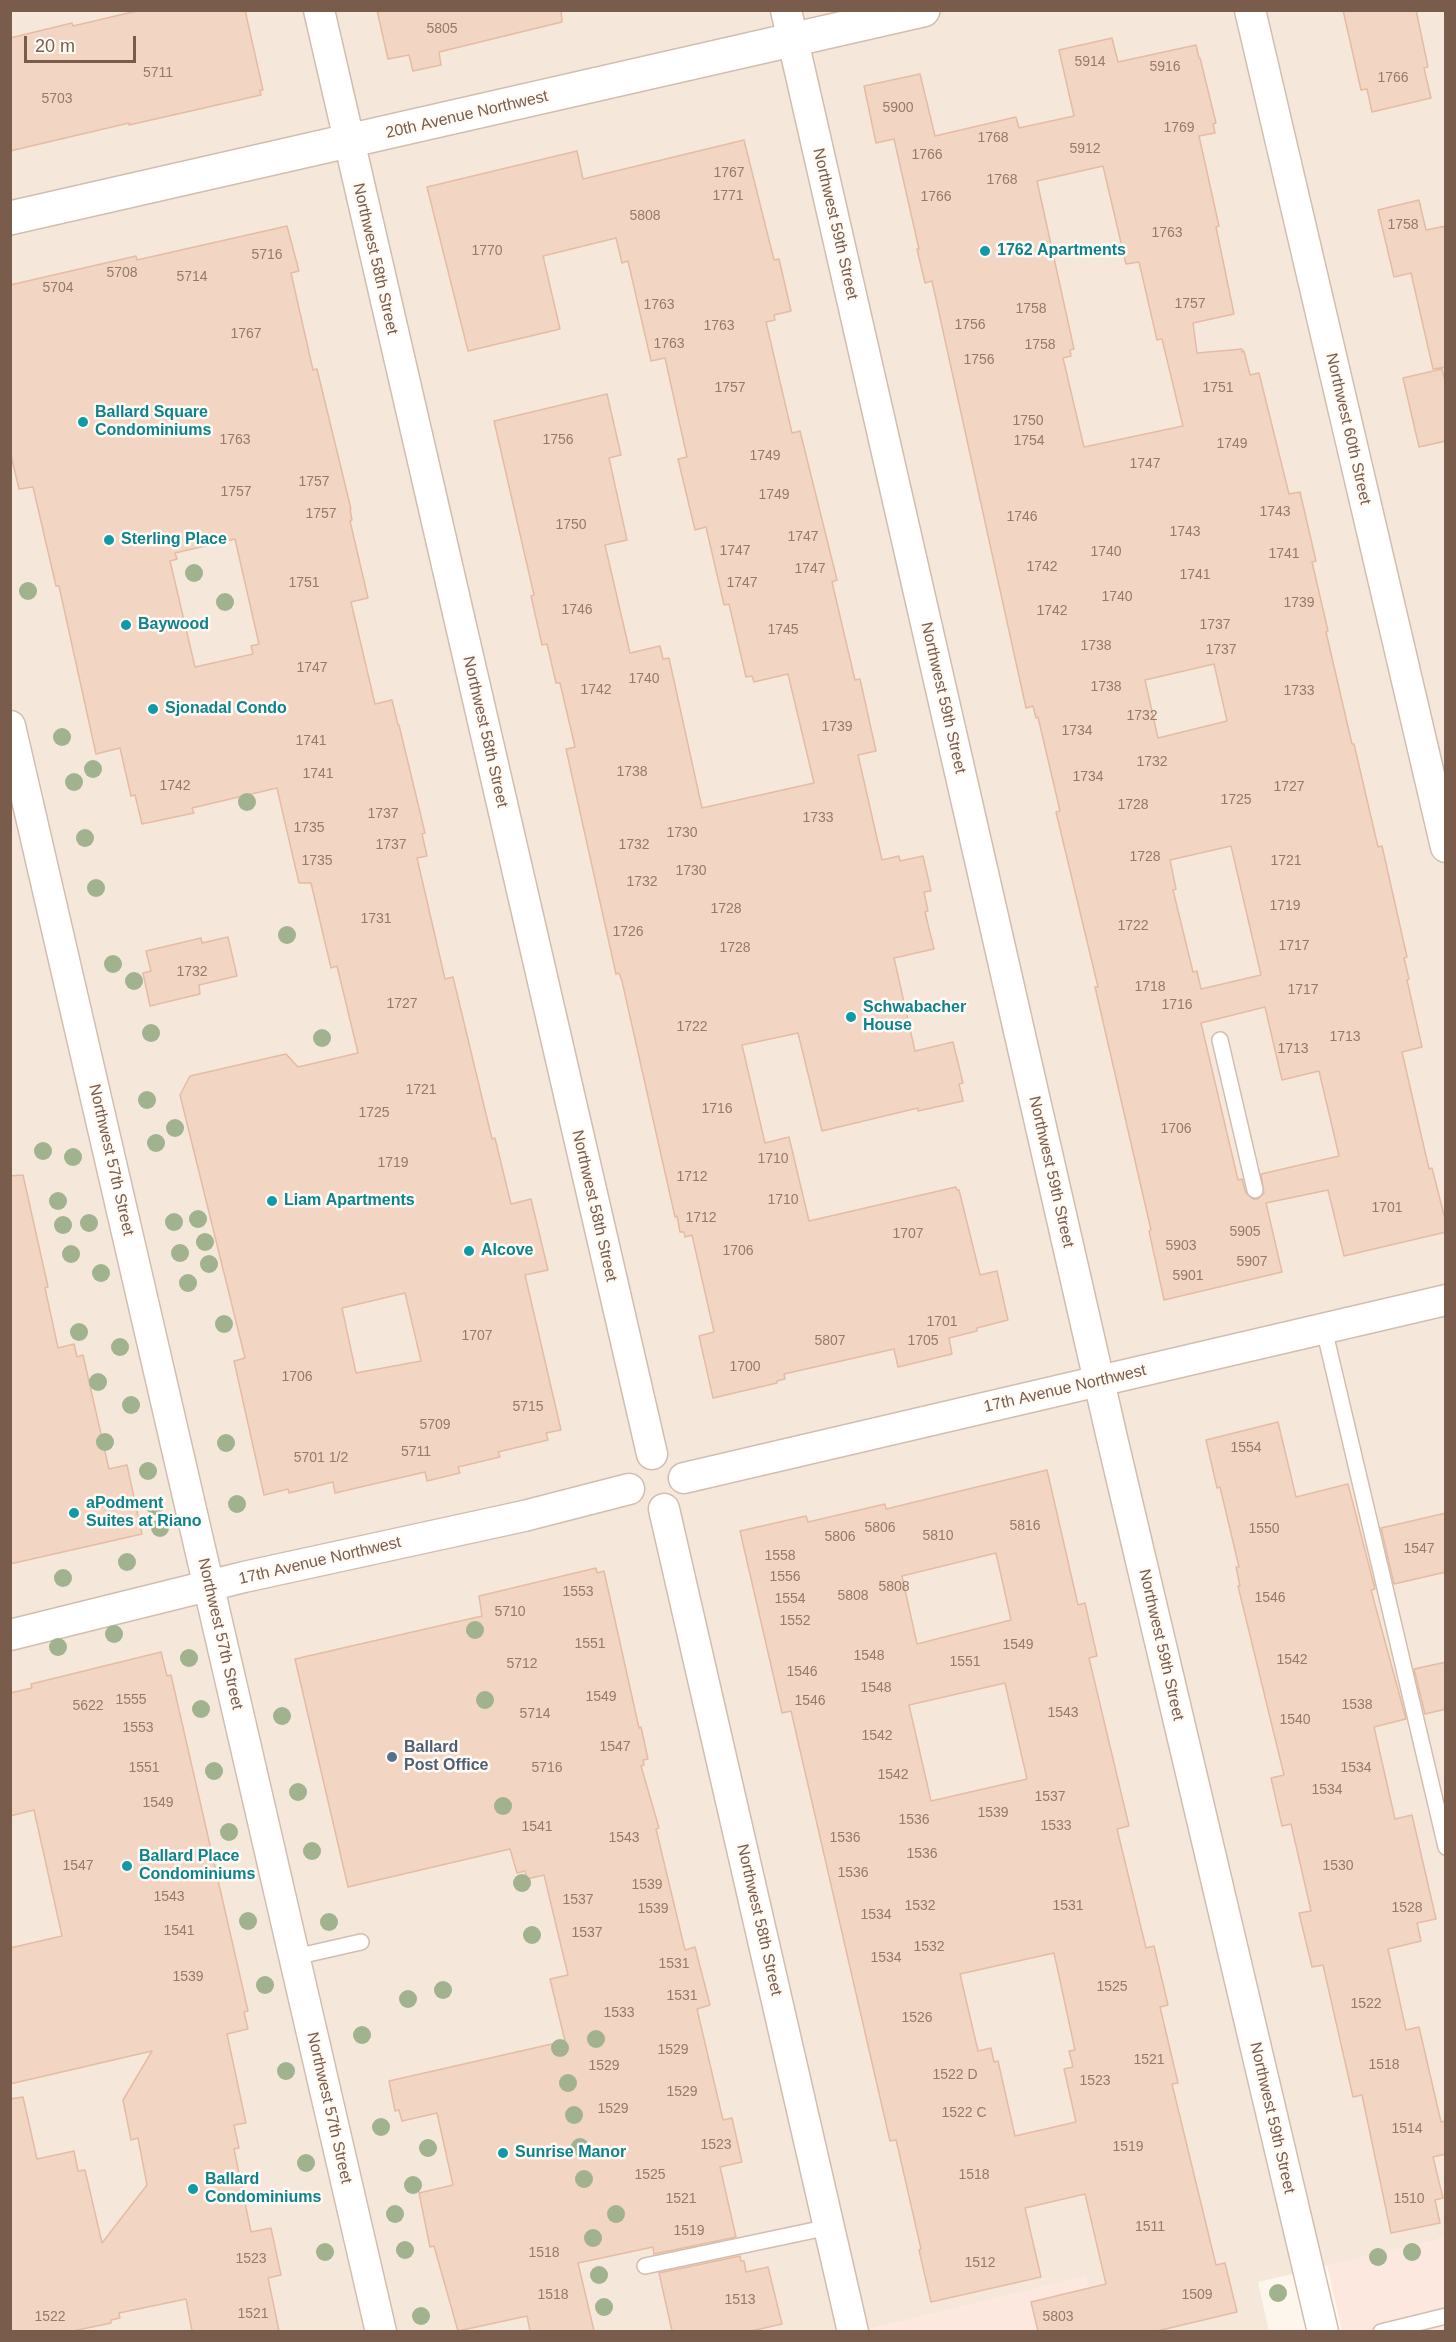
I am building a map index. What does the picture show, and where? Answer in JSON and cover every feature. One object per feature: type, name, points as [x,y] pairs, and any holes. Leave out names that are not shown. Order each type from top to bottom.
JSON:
[{"type":"street","name":"Northwest 58th Street","points":[[319,10],[652,1454]]},
{"type":"street","name":"Northwest 60th Street","points":[[1250,10],[1446,847]]},
{"type":"street","name":"20th Avenue Northwest","points":[[10,218],[348,141],[790,26],[917,11]]},
{"type":"street","name":"Northwest 59th Street","points":[[790,26],[1099,1381],[1323,2331]]},
{"type":"street","name":"Northwest 57th Street","points":[[10,726],[381,2331]]},
{"type":"street","name":"17th Avenue Northwest","points":[[684,1478],[1446,1300]]},
{"type":"street","points":[[652,1454],[672,1457],[679,1464],[684,1478],[683,1492],[678,1500],[664,1509],[652,1510],[642,1506],[635,1501],[629,1489],[628,1475],[632,1467],[638,1460],[652,1454]]},
{"type":"street","name":"17th Avenue Northwest","points":[[10,1635],[333,1558],[524,1516],[629,1489]]},
{"type":"street","name":"Northwest 58th Street","points":[[664,1509],[853,2331]]},
{"type":"lane","points":[[1220,1040],[1256,1190]]},
{"type":"lane","points":[[1324,1329],[1446,1847]]},
{"type":"lane","points":[[295,1957],[361,1942]]},
{"type":"lane","points":[[645,2266],[829,2227]]},
{"type":"lane","points":[[1382,2331],[1446,2316]]},
{"type":"shaded area","points":[[11,11],[1445,11],[1445,2238],[1258,2282],[1269,2331],[1098,2331],[1085,2276],[858,2332],[11,2332]]},
{"type":"shaded area","points":[[1445,2238],[1445,2331],[1342,2331],[1327,2265]]},
{"type":"shaded area","points":[[1086,2275],[1098,2331],[859,2332]]},
{"type":"building","points":[[141,10],[245,10],[263,90],[260,90],[261,95],[10,151],[10,38]]},
{"type":"building","points":[[377,10],[561,10],[562,22],[439,52],[441,65],[413,71],[409,55],[388,59]]},
{"type":"building","points":[[1343,10],[1416,10],[1428,67],[1424,68],[1431,98],[1372,112],[1367,89],[1361,90]]},
{"type":"building","points":[[1112,38],[1118,62],[1196,45],[1216,123],[1213,124],[1215,133],[1199,136],[1219,226],[1216,227],[1234,314],[1193,323],[1197,353],[1242,349],[1242,352],[1244,351],[1250,375],[1259,373],[1289,494],[1300,492],[1316,561],[1312,562],[1328,631],[1326,632],[1378,847],[1382,846],[1407,957],[1404,958],[1409,979],[1407,980],[1422,1047],[1402,1052],[1429,1169],[1432,1168],[1446,1223],[1446,1232],[1344,1256],[1328,1190],[1266,1203],[1282,1272],[1164,1300],[1149,1231],[1151,1230],[1095,987],[1098,987],[1056,812],[1060,811],[1038,717],[1036,718],[1033,706],[1026,708],[932,281],[925,283],[894,139],[876,143],[864,86],[920,74],[935,136],[1016,117],[1019,128],[1074,116],[1059,50]],"holes":[[[1103,166],[1126,264],[1139,262],[1157,340],[1162,339],[1183,426],[1084,447],[1063,358],[1071,356],[1070,350],[1074,349],[1037,181]],[[1214,664],[1227,721],[1158,738],[1145,680]],[[1231,846],[1261,975],[1201,989],[1197,971],[1193,972],[1173,890],[1176,889],[1170,860]],[[1265,1007],[1282,1080],[1319,1071],[1339,1156],[1261,1174],[1264,1193],[1258,1199],[1253,1199],[1246,1193],[1242,1179],[1238,1180],[1201,1023]]]},
{"type":"building","points":[[744,140],[774,260],[779,259],[791,311],[774,315],[775,320],[766,322],[792,433],[800,431],[837,580],[832,582],[855,680],[860,679],[876,751],[858,755],[882,860],[899,856],[900,861],[923,856],[931,891],[924,892],[928,911],[925,912],[934,949],[894,958],[915,1051],[953,1042],[963,1083],[959,1084],[963,1101],[918,1111],[918,1108],[822,1131],[798,1033],[742,1045],[765,1143],[789,1137],[809,1221],[956,1187],[959,1190],[980,1275],[997,1271],[1008,1320],[949,1338],[952,1354],[898,1367],[894,1349],[784,1374],[785,1379],[777,1383],[713,1398],[699,1336],[714,1332],[692,1235],[685,1237],[684,1232],[680,1232],[677,1216],[675,1217],[622,981],[619,973],[616,974],[566,749],[575,747],[560,683],[556,683],[547,644],[542,645],[531,596],[534,595],[494,421],[607,394],[621,455],[609,458],[627,540],[605,545],[630,653],[660,646],[663,659],[669,658],[702,808],[814,783],[788,674],[754,682],[752,676],[746,677],[729,604],[724,605],[706,527],[695,530],[678,459],[687,457],[665,358],[651,361],[628,261],[622,263],[616,238],[543,256],[560,329],[468,351],[427,187],[577,151],[583,179]]},
{"type":"building","points":[[1419,200],[1426,230],[1446,226],[1446,367],[1433,369],[1411,273],[1394,277],[1378,210]]},
{"type":"building","points":[[287,226],[299,271],[291,273],[313,370],[317,369],[351,509],[352,520],[350,521],[368,598],[351,602],[375,704],[392,700],[425,833],[422,834],[427,856],[417,858],[445,979],[453,977],[492,1139],[495,1138],[511,1204],[531,1199],[548,1270],[525,1275],[561,1430],[546,1433],[548,1440],[498,1452],[500,1457],[458,1467],[460,1473],[427,1481],[425,1472],[335,1493],[333,1482],[289,1493],[288,1489],[264,1495],[234,1361],[245,1358],[180,1095],[190,1076],[286,1054],[298,1067],[358,1053],[337,966],[331,968],[311,883],[299,883],[277,788],[192,808],[194,813],[142,824],[135,795],[131,796],[120,748],[96,754],[59,586],[56,586],[33,487],[19,489],[10,451],[10,285],[136,256],[137,260]],"holes":[[[235,539],[259,644],[251,646],[253,654],[195,667],[170,561],[177,559],[175,553]],[[405,1293],[421,1361],[356,1373],[342,1308]]]},
{"type":"building","points":[[1442,369],[1446,385],[1446,441],[1419,447],[1403,378]]},
{"type":"building","points":[[228,937],[237,976],[199,985],[200,994],[150,1006],[143,973],[151,971],[146,951],[201,938],[202,943]]},
{"type":"building","points":[[23,1175],[48,1287],[45,1288],[58,1348],[74,1344],[77,1357],[83,1355],[109,1469],[127,1465],[142,1534],[10,1564],[10,1176]]},
{"type":"building","points":[[1278,1422],[1296,1497],[1348,1484],[1375,1589],[1371,1590],[1406,1719],[1374,1727],[1395,1819],[1412,1815],[1436,1919],[1417,1923],[1421,1941],[1388,1949],[1406,2030],[1419,2027],[1441,2122],[1446,2121],[1446,2154],[1433,2157],[1443,2198],[1435,2200],[1440,2223],[1391,2233],[1362,2095],[1353,2097],[1323,1965],[1312,1967],[1299,1913],[1311,1911],[1291,1824],[1282,1826],[1271,1778],[1284,1775],[1238,1586],[1240,1586],[1236,1567],[1239,1567],[1206,1440]]},
{"type":"building","points":[[1047,1470],[1078,1605],[1085,1603],[1097,1656],[1089,1658],[1129,1826],[1117,1829],[1146,1948],[1154,1946],[1168,2005],[1160,2007],[1178,2083],[1172,2084],[1216,2265],[1225,2263],[1237,2312],[1157,2331],[1038,2331],[1031,2302],[1106,2284],[1085,2194],[1025,2208],[1041,2277],[931,2302],[898,2148],[896,2140],[890,2141],[791,1711],[782,1713],[740,1531],[806,1516],[808,1522],[885,1504],[886,1509]],"holes":[[[996,1553],[1011,1620],[917,1644],[902,1576]],[[1005,1683],[1027,1779],[931,1801],[909,1705]],[[1054,1953],[1075,2050],[1069,2051],[1073,2067],[1064,2069],[1076,2122],[1015,2136],[998,2061],[994,2062],[991,2048],[978,2051],[960,1974]]]},
{"type":"building","points":[[1446,1513],[1446,1572],[1394,1584],[1381,1528]]},
{"type":"building","points":[[596,1568],[597,1573],[604,1571],[639,1728],[641,1727],[648,1759],[643,1760],[644,1765],[641,1766],[659,1828],[656,1829],[685,1950],[695,1947],[710,2005],[697,2009],[723,2120],[732,2118],[742,2162],[720,2167],[736,2237],[654,2254],[653,2247],[578,2263],[594,2331],[530,2331],[527,2316],[458,2331],[434,2246],[430,2247],[419,2193],[453,2185],[437,2113],[402,2121],[399,2110],[395,2111],[389,2081],[565,2041],[550,1979],[568,1975],[544,1875],[527,1879],[525,1871],[517,1873],[510,1849],[348,1887],[295,1659],[482,1616],[479,1596]]},
{"type":"building","points":[[161,1652],[167,1676],[171,1675],[248,2011],[244,2012],[248,2029],[227,2034],[246,2123],[234,2125],[239,2148],[234,2149],[251,2232],[271,2228],[281,2275],[268,2278],[279,2331],[192,2331],[186,2299],[119,2313],[120,2318],[111,2320],[111,2323],[73,2331],[10,2331],[10,2099],[23,2097],[37,2159],[74,2151],[78,2171],[85,2170],[102,2243],[147,2185],[138,2138],[131,2140],[123,2100],[152,2051],[10,2084],[10,1948],[62,1936],[34,1810],[10,1816],[10,1693],[32,1688],[31,1684]]},
{"type":"building","points":[[1446,1662],[1446,1709],[1425,1714],[1414,1669]]},
{"type":"building","points":[[740,2256],[741,2261],[744,2261],[746,2272],[768,2267],[782,2324],[751,2331],[672,2331],[659,2273]]},
{"type":"place","name":"1762 Apartments","points":[[985,251]]},
{"type":"place","name":"Ballard Square Condominiums","points":[[83,422]]},
{"type":"place","name":"Sterling Place","points":[[109,540]]},
{"type":"place","name":"Baywood","points":[[126,625]]},
{"type":"place","name":"Sjonadal Condo","points":[[153,709]]},
{"type":"place","name":"Schwabacher House","points":[[851,1017]]},
{"type":"place","name":"Liam Apartments","points":[[272,1201]]},
{"type":"place","name":"Alcove","points":[[469,1251]]},
{"type":"place","name":"aPodment Suites at Riano","points":[[74,1513]]},
{"type":"place","name":"Ballard Post Office","points":[[392,1757]]},
{"type":"place","name":"Ballard Place Condominiums","points":[[127,1866]]},
{"type":"place","name":"Sunrise Manor","points":[[503,2153]]},
{"type":"place","name":"Ballard Condominiums","points":[[193,2189]]}]
